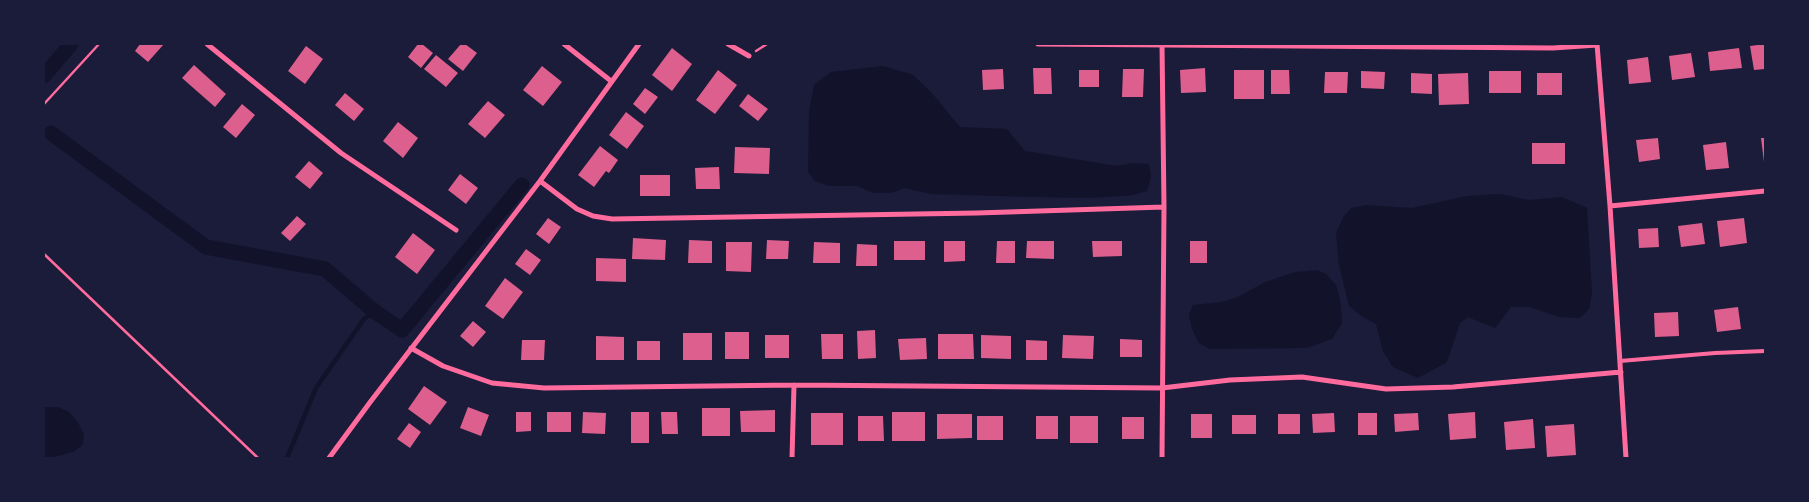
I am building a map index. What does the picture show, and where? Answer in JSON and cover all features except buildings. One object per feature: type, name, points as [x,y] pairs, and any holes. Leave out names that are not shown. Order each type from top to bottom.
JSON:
[{"type":"street","points":[[207,44],[341,153],[456,230]]},
{"type":"street","points":[[564,44],[611,81]]},
{"type":"street","points":[[329,458],[540,181],[639,44]]},
{"type":"street","points":[[728,44],[749,56]]},
{"type":"street","points":[[1038,44],[1553,48],[1597,44],[1610,206],[1626,458]]},
{"type":"street","points":[[1162,45],[1164,207],[1162,458]]},
{"type":"street","points":[[540,181],[577,210],[593,216],[612,219],[977,213],[1164,207]]},
{"type":"street","points":[[1610,206],[1765,191]]},
{"type":"street","points":[[411,348],[443,366],[492,383],[544,388],[794,385],[1162,388],[1230,380],[1302,377],[1386,389],[1453,387],[1621,372]]},
{"type":"street","points":[[792,458],[794,385]]},
{"type":"lane","points":[[1620,361],[1765,351]]},
{"type":"path","points":[[44,104],[99,44]]},
{"type":"path","points":[[749,56],[767,44]]},
{"type":"path","points":[[44,254],[258,458]]},
{"type":"shaded area","points":[[883,66],[913,75],[931,92],[960,127],[1007,129],[1025,151],[1117,166],[1132,163],[1149,164],[1151,177],[1147,191],[1133,195],[1091,198],[931,194],[905,188],[891,193],[873,193],[857,186],[829,186],[815,181],[808,172],[809,112],[814,85],[831,72]]},
{"type":"shaded area","points":[[1500,194],[1529,200],[1562,197],[1587,208],[1592,294],[1589,309],[1580,318],[1559,317],[1530,307],[1511,307],[1495,328],[1468,317],[1460,323],[1447,362],[1418,378],[1393,367],[1383,351],[1376,324],[1349,306],[1339,265],[1336,233],[1344,216],[1351,208],[1366,205],[1412,208],[1467,196]]},
{"type":"shaded area","points":[[1317,270],[1326,274],[1336,285],[1340,299],[1342,323],[1332,339],[1307,348],[1210,349],[1199,343],[1192,329],[1189,315],[1193,305],[1221,302],[1238,297],[1265,282],[1295,272]]},
{"type":"shaded area","points":[[44,407],[58,407],[69,412],[77,421],[84,434],[82,446],[73,452],[44,458]]},
{"type":"waterway","points":[[44,76],[71,44]]},
{"type":"waterway","points":[[51,133],[206,247],[325,269],[374,311],[402,330],[522,185]]},
{"type":"waterway","points":[[287,458],[316,388],[364,319],[374,311]]}]
